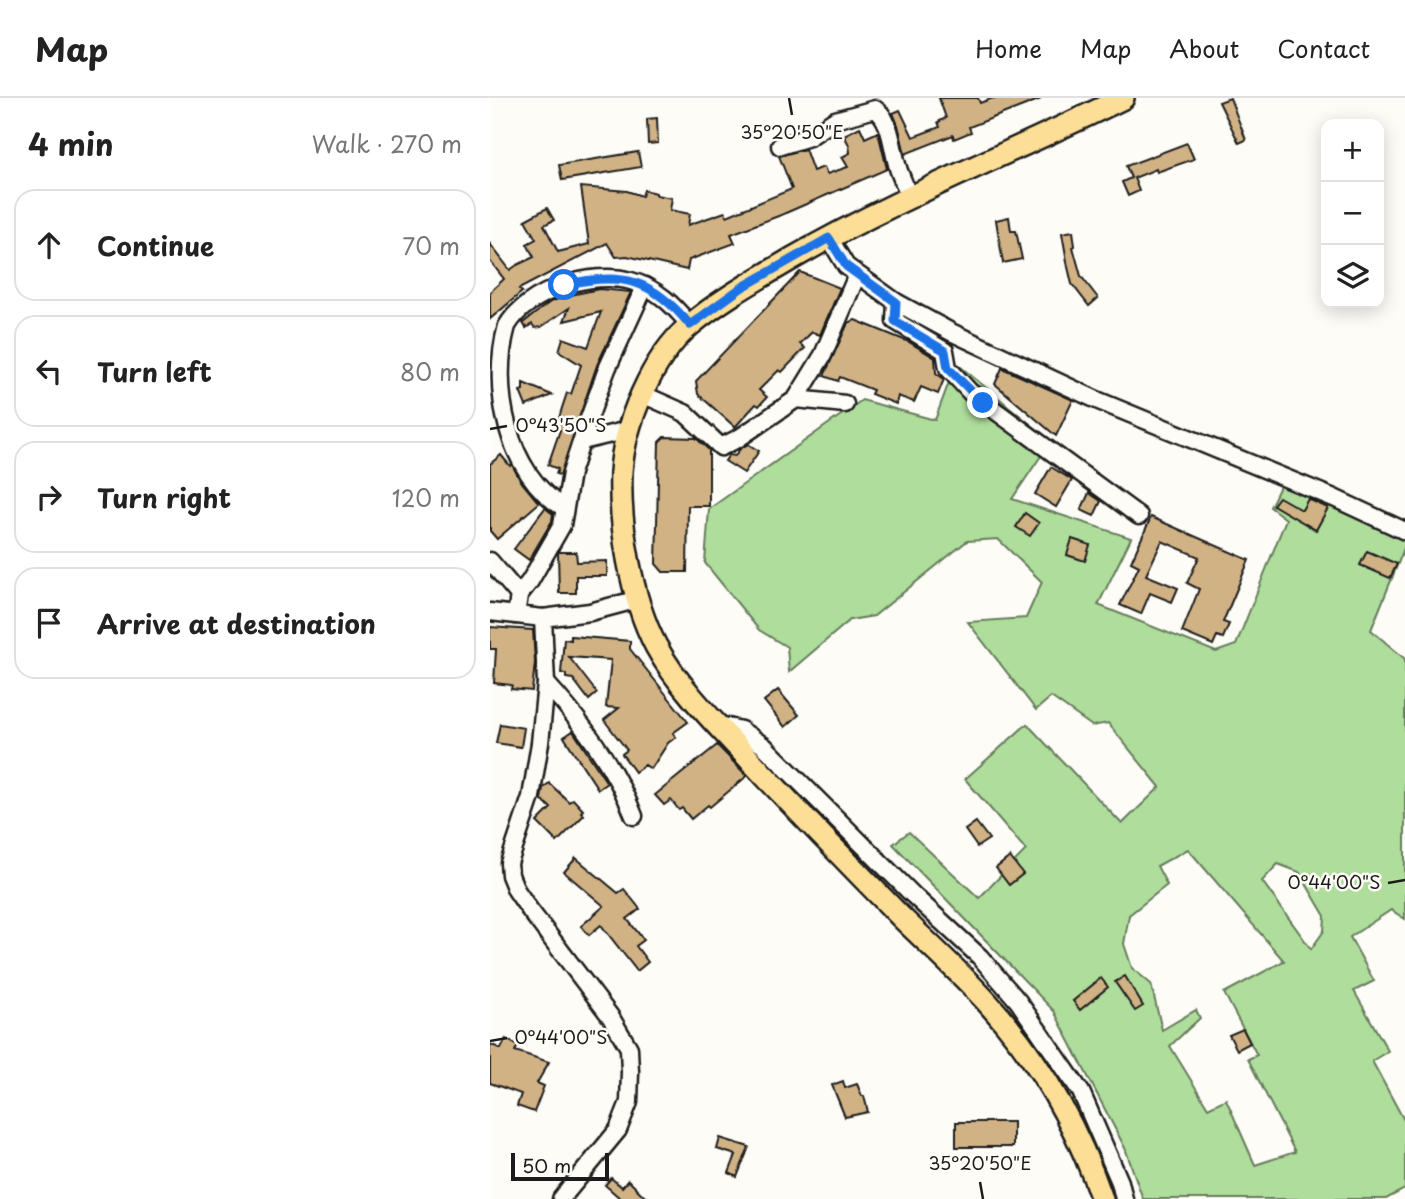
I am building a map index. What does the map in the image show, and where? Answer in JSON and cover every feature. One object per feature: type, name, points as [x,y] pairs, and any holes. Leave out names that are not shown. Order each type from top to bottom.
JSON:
[{"type":"main road","points":[[1102,1199],[1086,1154],[1062,1106],[1005,1023],[715,724],[665,662],[650,633],[629,564],[620,493],[622,458],[628,430],[642,394],[677,338],[690,325],[741,288],[829,238],[909,197],[1122,98]]},
{"type":"street","points":[[780,146],[809,137],[835,120],[875,109],[881,112],[885,121],[909,197]]},
{"type":"street","points":[[829,238],[846,266],[857,275],[896,302],[951,332],[1099,401],[1334,498],[1405,531]]},
{"type":"street","points":[[642,394],[685,413],[720,447],[756,427],[796,399],[823,355],[857,275]]},
{"type":"street","points":[[564,508],[550,499],[531,478],[509,447],[501,430],[495,407],[496,331],[508,324],[524,306],[564,285],[614,278],[645,286],[671,303],[690,325]]},
{"type":"street","points":[[516,615],[519,595],[562,525],[571,473],[607,369],[645,286]]},
{"type":"street","points":[[896,302],[895,321],[945,351],[948,368],[970,392],[1139,516]]},
{"type":"street","points":[[796,399],[845,404]]},
{"type":"street","points":[[582,441],[628,430]]},
{"type":"street","points":[[490,561],[519,595]]},
{"type":"street","points":[[490,612],[543,618],[590,612],[639,599]]},
{"type":"street","points":[[543,618],[546,683],[540,743],[531,797],[509,863],[510,875],[529,909],[610,1016],[629,1048],[630,1072],[629,1102],[618,1130],[561,1199]]},
{"type":"street","points":[[546,683],[579,721],[616,776],[634,816]]},
{"type":"street","points":[[715,724],[741,730],[764,746],[913,895],[980,957],[1018,1001],[1081,1092],[1120,1182],[1124,1199]]},
{"type":"green space","points":[[956,363],[1051,441],[1012,499],[1131,538],[1098,605],[1216,652],[1236,645],[1286,519],[1270,507],[1282,482],[1405,535],[1405,546],[1371,630],[1405,659],[1405,919],[1391,910],[1350,937],[1374,981],[1354,991],[1388,1051],[1372,1061],[1405,1122],[1405,1189],[1386,1199],[1143,1199],[1125,1148],[1054,1011],[893,844],[909,832],[979,898],[1026,850],[965,779],[1027,724],[1122,824],[1160,787],[1108,723],[1092,726],[1051,697],[1036,710],[968,622],[1026,618],[1042,582],[998,539],[967,541],[874,616],[850,620],[789,672],[787,647],[759,630],[705,563],[709,509],[862,400],[935,420]],"holes":[[[1188,849],[1284,961],[1224,993],[1257,1055],[1248,1059],[1295,1152],[1255,1165],[1226,1099],[1208,1108],[1170,1046],[1200,1018],[1196,1010],[1162,1030],[1151,984],[1132,968],[1124,944],[1129,915],[1167,885],[1157,866]],[[1278,864],[1299,872],[1325,916],[1324,931],[1311,949],[1262,881]]]},
{"type":"building","points":[[939,98],[978,98],[980,103],[993,98],[1041,99],[969,127],[971,132],[954,139],[953,135],[905,154],[893,113],[900,110],[913,137],[940,127],[938,122],[946,118]]},
{"type":"building","points":[[1230,98],[1246,140],[1239,143],[1219,102]]},
{"type":"building","points":[[657,118],[658,143],[648,144],[647,119]]},
{"type":"building","points":[[860,127],[865,138],[878,132],[887,169],[731,234],[735,243],[689,260],[687,270],[627,256],[616,257],[607,243],[519,289],[522,292],[490,319],[490,292],[504,279],[490,261],[490,244],[510,270],[534,257],[527,244],[536,239],[525,220],[547,208],[554,220],[544,225],[558,252],[589,244],[581,187],[627,191],[642,196],[644,190],[672,198],[670,210],[690,214],[688,225],[725,212],[727,216],[792,189],[779,156],[805,149],[813,171],[824,167],[827,174],[848,167],[842,157],[850,153],[844,135]]},
{"type":"building","points":[[1187,143],[1194,159],[1134,178],[1139,191],[1128,196],[1122,182],[1131,178],[1126,166]]},
{"type":"building","points":[[638,152],[641,167],[562,180],[559,165]]},
{"type":"building","points":[[1009,217],[1011,231],[1016,231],[1022,259],[1003,263],[996,220]]},
{"type":"building","points":[[1073,231],[1073,247],[1081,276],[1098,298],[1089,306],[1072,284],[1068,267],[1062,233]]},
{"type":"building","points":[[800,272],[840,288],[820,335],[812,332],[800,344],[805,348],[782,372],[779,370],[759,390],[767,397],[759,406],[756,404],[735,427],[698,394],[696,381]]},
{"type":"building","points":[[599,289],[631,292],[597,365],[560,475],[556,474],[558,469],[548,465],[560,430],[556,429],[562,408],[567,393],[571,394],[581,365],[559,351],[563,338],[588,347],[601,312],[564,321],[569,308],[541,327],[535,328],[532,324],[526,328],[523,323],[550,302]]},
{"type":"building","points":[[855,320],[909,342],[935,358],[936,373],[944,379],[938,394],[921,387],[914,402],[898,396],[896,404],[871,394],[873,390],[840,377],[838,381],[824,376],[848,323]]},
{"type":"building","points":[[1002,368],[1073,400],[1056,436],[995,384]]},
{"type":"building","points":[[523,383],[552,395],[526,406],[520,391],[523,390]]},
{"type":"building","points":[[664,437],[696,438],[709,450],[709,506],[688,506],[687,572],[663,572],[656,564],[659,442]]},
{"type":"building","points":[[748,444],[759,451],[744,473],[725,461],[729,455],[735,456]]},
{"type":"building","points":[[501,455],[510,466],[512,464],[520,480],[539,503],[497,539],[490,531],[490,464]]},
{"type":"building","points":[[1051,467],[1072,480],[1056,507],[1035,494]]},
{"type":"building","points":[[1089,493],[1101,501],[1094,516],[1081,510]]},
{"type":"building","points":[[1279,497],[1302,510],[1308,499],[1328,508],[1316,530],[1273,505]]},
{"type":"building","points":[[545,508],[553,514],[552,521],[529,560],[514,549]]},
{"type":"building","points":[[1025,513],[1039,523],[1030,536],[1016,527]]},
{"type":"building","points":[[1151,517],[1249,560],[1223,622],[1229,624],[1223,638],[1217,636],[1213,645],[1182,632],[1199,589],[1187,583],[1199,557],[1162,541],[1146,575],[1178,588],[1172,602],[1150,593],[1141,614],[1120,605],[1139,566],[1131,562]]},
{"type":"building","points":[[1072,539],[1090,545],[1085,561],[1067,555]]},
{"type":"building","points":[[1367,551],[1397,564],[1390,578],[1360,565]]},
{"type":"building","points":[[558,552],[576,552],[577,562],[607,561],[607,576],[576,576],[576,593],[559,593]]},
{"type":"building","points":[[490,627],[533,630],[535,662],[532,691],[511,689],[512,685],[494,683],[496,649],[490,649]]},
{"type":"building","points":[[571,636],[630,641],[630,649],[688,722],[673,733],[676,737],[668,743],[651,769],[645,765],[635,772],[622,754],[627,750],[604,720],[619,708],[606,707],[611,660],[569,657],[597,693],[589,700],[573,679],[566,678],[566,674],[561,673],[564,639],[571,640]]},
{"type":"building","points":[[778,690],[799,715],[785,727],[764,701]]},
{"type":"building","points":[[500,724],[524,728],[521,747],[496,743]]},
{"type":"building","points":[[573,731],[607,783],[598,789],[564,737]]},
{"type":"building","points":[[717,745],[747,776],[691,819],[671,800],[664,805],[655,795]]},
{"type":"building","points":[[549,783],[569,802],[573,799],[584,815],[557,842],[537,822],[551,808],[541,799],[543,788]]},
{"type":"building","points":[[976,822],[989,839],[977,847],[965,830]]},
{"type":"building","points":[[1010,857],[1023,874],[1009,885],[996,868]]},
{"type":"building","points":[[576,858],[618,893],[624,889],[640,909],[627,919],[644,940],[636,946],[648,962],[637,971],[601,925],[589,935],[581,926],[604,906],[564,872]]},
{"type":"building","points":[[1125,976],[1143,1006],[1135,1011],[1115,982]]},
{"type":"building","points":[[1101,978],[1108,987],[1080,1010],[1073,1001]]},
{"type":"building","points":[[1243,1029],[1250,1043],[1237,1050],[1229,1035]]},
{"type":"building","points":[[506,1039],[518,1046],[515,1051],[549,1062],[537,1083],[544,1086],[534,1112],[517,1106],[521,1094],[490,1083],[490,1044],[501,1049]]},
{"type":"building","points":[[843,1081],[845,1088],[857,1084],[864,1096],[868,1112],[845,1117],[832,1085]]},
{"type":"building","points":[[956,1122],[1013,1122],[1013,1147],[956,1147]]},
{"type":"building","points":[[720,1138],[749,1147],[737,1177],[729,1173],[736,1155],[717,1149]]},
{"type":"building","points":[[611,1178],[622,1187],[628,1180],[647,1199],[621,1199],[605,1185]]},
{"type":"route","points":[[564,285],[614,278],[632,281],[671,303],[690,325],[741,288],[829,238],[846,266],[896,302],[895,321],[945,351],[948,368],[957,380],[983,403]]}]
